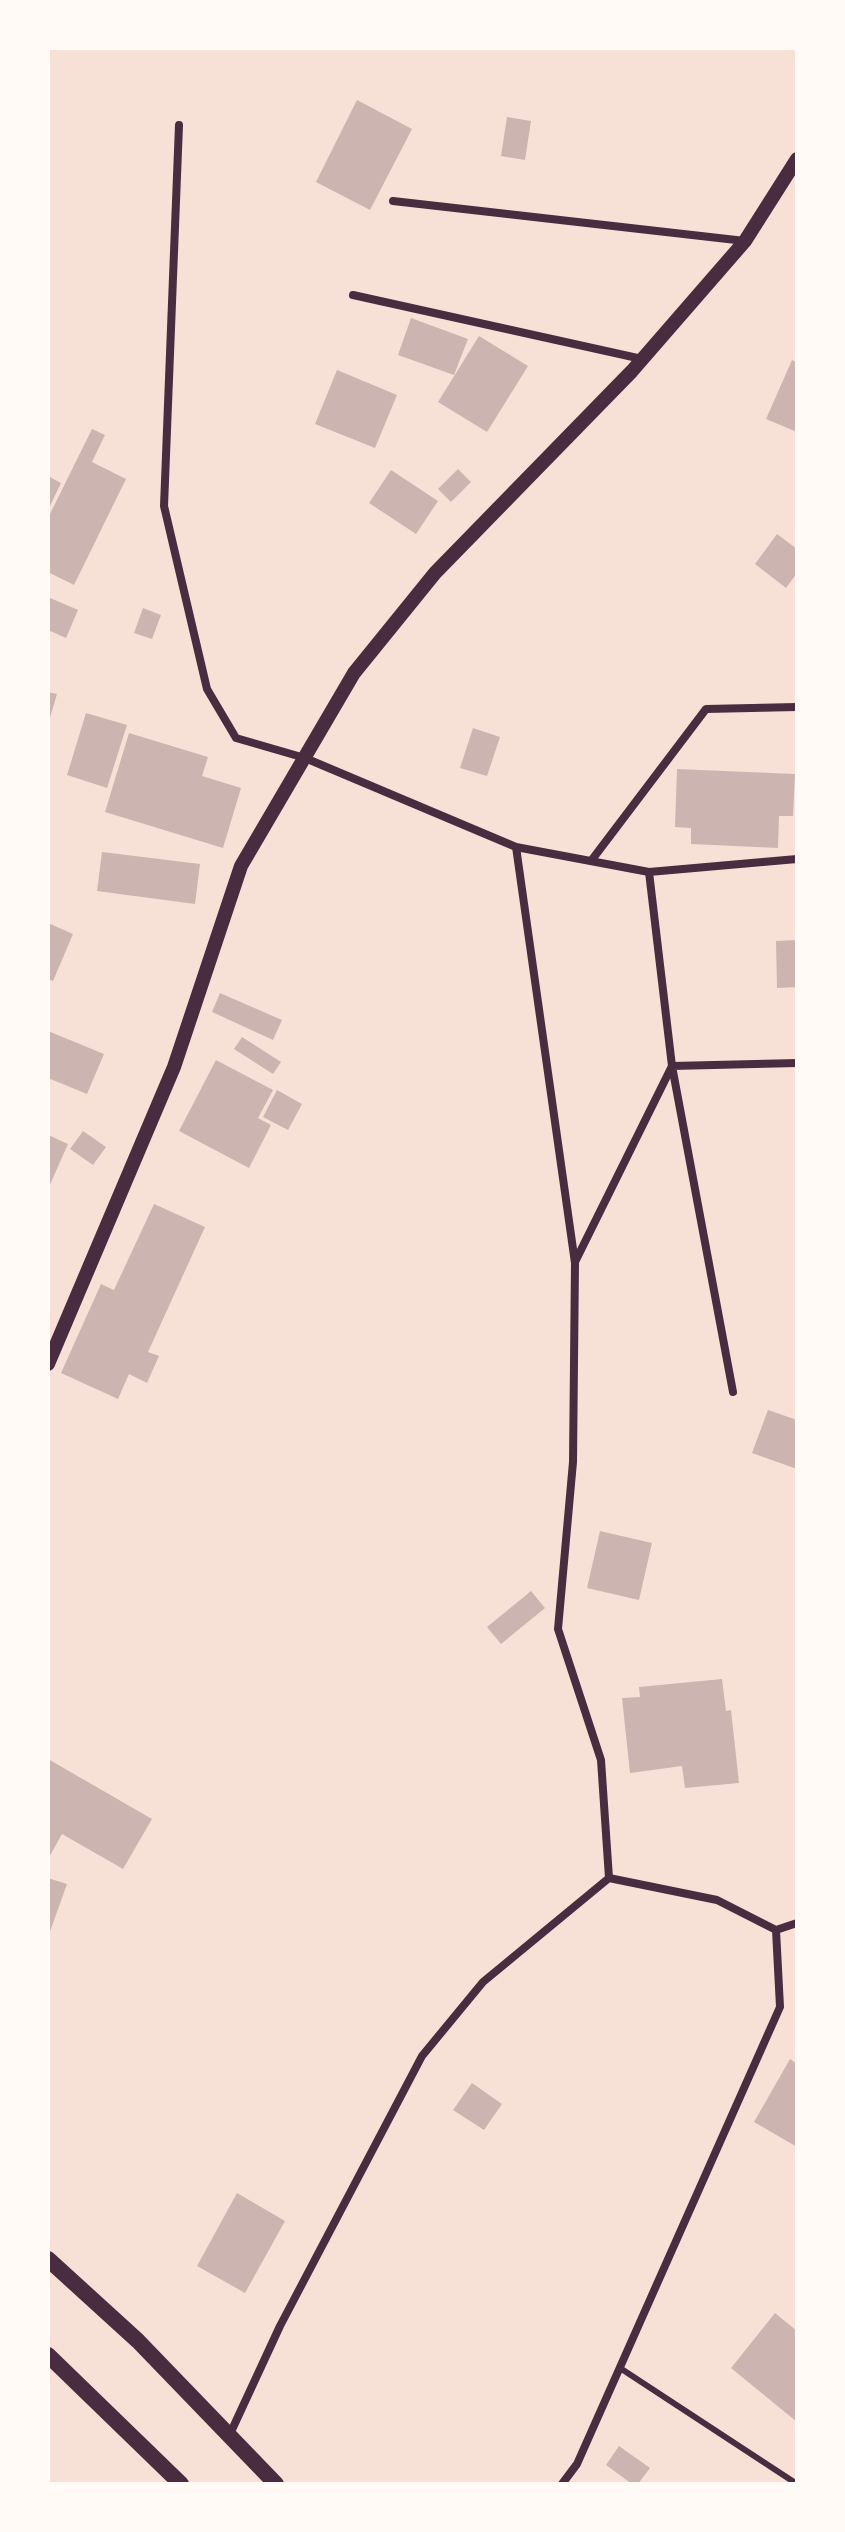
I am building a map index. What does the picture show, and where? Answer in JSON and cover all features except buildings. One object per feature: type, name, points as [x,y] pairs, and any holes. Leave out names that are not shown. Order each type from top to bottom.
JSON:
[{"type":"main road","points":[[48,2259],[138,2341],[276,2484]]},
{"type":"main road","points":[[48,2355],[181,2484]]},
{"type":"street","points":[[179,125],[164,506],[207,689],[236,738],[305,758],[516,847],[649,872],[797,859]]},
{"type":"street","points":[[48,1364],[174,1067],[241,866],[354,673],[435,573],[642,359],[745,241],[797,159]]},
{"type":"street","points":[[393,201],[745,241]]},
{"type":"street","points":[[353,295],[642,359]]},
{"type":"street","points":[[591,861],[706,709],[797,707]]},
{"type":"street","points":[[516,847],[575,1263],[573,1462],[558,1629],[601,1760],[609,1878]]},
{"type":"street","points":[[649,872],[672,1066],[733,1392]]},
{"type":"street","points":[[672,1066],[797,1063]]},
{"type":"street","points":[[575,1263],[672,1066]]},
{"type":"street","points":[[609,1878],[717,1900],[776,1930],[797,1923]]},
{"type":"street","points":[[230,2434],[287,2313],[422,2056],[483,1982],[609,1878]]},
{"type":"street","points":[[562,2484],[577,2464],[780,2007],[776,1930]]},
{"type":"lane","points":[[620,2368],[797,2484]]}]
